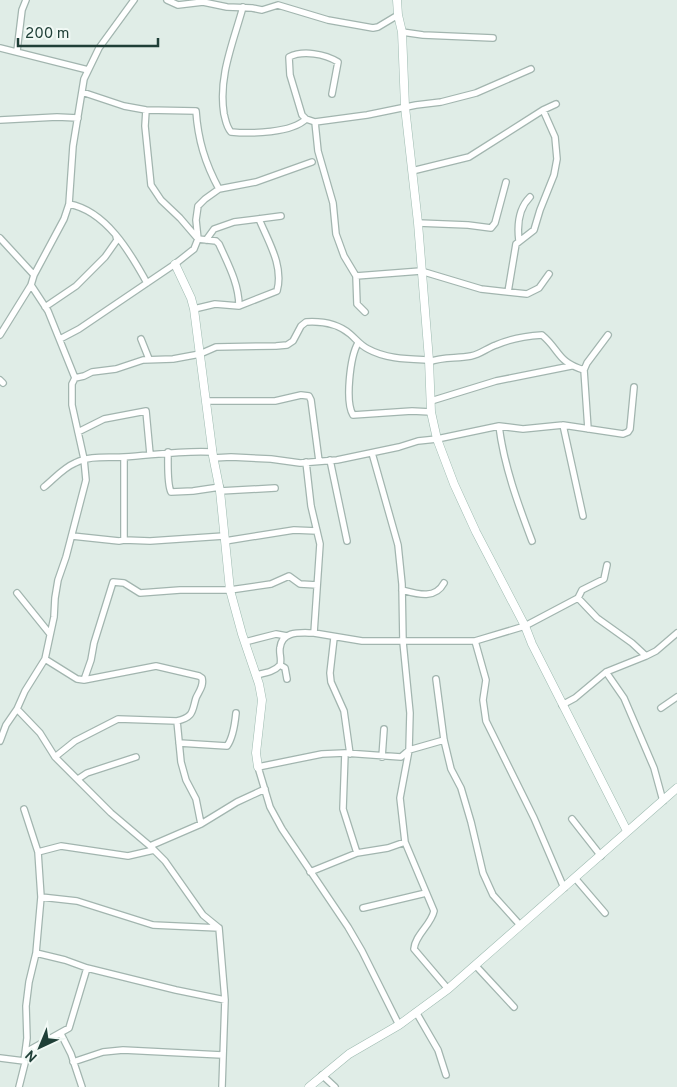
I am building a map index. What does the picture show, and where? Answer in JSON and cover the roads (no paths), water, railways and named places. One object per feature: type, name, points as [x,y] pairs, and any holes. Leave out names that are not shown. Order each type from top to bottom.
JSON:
[{"type":"street","points":[[17,51],[22,10],[26,0]]},
{"type":"street","points":[[1,332],[31,285],[34,275],[64,219],[69,204],[73,146],[84,80],[88,70],[107,34],[134,0]]},
{"type":"street","points":[[167,0],[178,5],[203,2],[227,7],[262,10],[278,5],[328,20],[373,28],[378,27],[398,14]]},
{"type":"street","points":[[397,0],[402,32],[405,107],[418,224],[429,361],[431,412],[437,439],[454,484],[476,532],[526,626],[532,644],[562,705],[627,831]]},
{"type":"street","points":[[243,7],[222,80],[221,93],[227,127],[231,132],[260,133],[299,126],[306,119]]},
{"type":"street","points":[[402,32],[423,35],[493,38]]},
{"type":"street","points":[[0,48],[88,70]]},
{"type":"street","points":[[332,94],[338,62],[309,54],[298,53],[290,57],[290,75],[302,115],[306,119],[315,122],[441,102],[476,93],[531,69]]},
{"type":"street","points":[[82,92],[124,106],[146,110],[196,111],[197,132],[207,167],[219,189]]},
{"type":"street","points":[[412,171],[469,157],[556,104]]},
{"type":"street","points":[[146,110],[144,126],[151,185],[161,200],[198,239],[216,241],[220,244],[239,296],[239,306]]},
{"type":"street","points":[[508,292],[514,248],[519,241],[534,230],[554,175],[557,159],[556,137],[544,110]]},
{"type":"street","points":[[0,120],[57,117],[78,118]]},
{"type":"street","points":[[315,122],[318,151],[333,203],[336,234],[344,256],[356,276],[357,304],[365,312]]},
{"type":"street","points":[[60,339],[79,329],[194,250],[198,239],[196,220],[198,206],[219,189],[256,182],[312,162]]},
{"type":"street","points":[[418,224],[468,225],[491,228],[496,223],[506,182]]},
{"type":"street","points":[[519,241],[517,227],[524,204],[530,197]]},
{"type":"street","points":[[69,204],[81,206],[114,231],[116,236],[129,250],[147,283]]},
{"type":"street","points":[[206,240],[214,229],[234,222],[281,216]]},
{"type":"street","points":[[194,309],[214,304],[239,306],[277,291],[277,263],[259,219]]},
{"type":"street","points":[[45,307],[76,286],[105,257],[117,240],[116,236]]},
{"type":"street","points":[[0,238],[34,275]]},
{"type":"street","points":[[176,264],[194,309],[213,455],[220,489],[230,590],[262,700],[256,753],[258,767],[270,807],[282,829],[362,950],[399,1025]]},
{"type":"street","points":[[356,276],[421,271],[481,289],[527,294],[543,283],[549,274]]},
{"type":"street","points":[[0,741],[25,691],[45,659],[54,618],[58,580],[72,536],[86,480],[84,459],[72,406],[72,384],[75,378],[45,307],[31,285]]},
{"type":"street","points":[[75,378],[92,372],[116,369],[149,359],[173,359],[200,354],[216,347],[287,344],[293,340],[301,326],[306,322],[330,323],[350,334],[358,343],[382,355],[429,361],[440,358],[472,356],[517,338],[542,335],[571,366],[584,370]]},
{"type":"street","points":[[588,429],[584,370],[608,335]]},
{"type":"street","points":[[141,339],[149,359]]},
{"type":"street","points":[[358,343],[351,360],[351,410],[353,415],[412,411],[431,412]]},
{"type":"street","points":[[431,401],[496,381],[571,366]]},
{"type":"street","points":[[44,487],[67,467],[84,459],[101,457],[124,457],[168,452],[306,462],[372,453],[418,441],[499,426],[523,429],[563,425],[623,434],[630,429],[634,387]]},
{"type":"street","points":[[206,401],[275,400],[302,395],[309,396],[319,461]]},
{"type":"street","points":[[78,432],[104,419],[146,411],[150,454]]},
{"type":"street","points":[[563,425],[583,516]]},
{"type":"street","points":[[499,426],[512,485],[532,541]]},
{"type":"street","points":[[168,452],[170,480],[168,486],[171,492],[275,488]]},
{"type":"street","points":[[372,453],[398,545],[402,590],[403,642],[410,713],[409,750],[400,798],[405,842],[434,911],[434,914],[415,942],[414,949],[448,989]]},
{"type":"street","points":[[124,457],[124,540]]},
{"type":"street","points":[[330,460],[347,541]]},
{"type":"street","points":[[306,462],[311,506],[320,544],[314,633]]},
{"type":"street","points":[[72,536],[119,541],[150,541],[225,538],[294,530],[317,531]]},
{"type":"street","points":[[256,675],[270,672],[280,665],[281,644],[293,632],[314,633],[362,642],[475,641],[526,626],[578,598],[582,590],[604,578],[607,565]]},
{"type":"street","points":[[84,680],[92,660],[94,643],[113,582],[124,582],[140,593],[180,590],[230,590],[271,584],[289,576],[300,584],[317,585]]},
{"type":"street","points":[[402,590],[420,594],[435,594],[444,583]]},
{"type":"street","points":[[17,593],[50,634]]},
{"type":"street","points":[[578,598],[597,618],[632,643],[646,656]]},
{"type":"street","points":[[562,705],[575,698],[606,672],[656,651],[677,633]]},
{"type":"street","points":[[245,642],[276,634],[287,636]]},
{"type":"street","points":[[276,634],[281,644]]},
{"type":"street","points":[[334,638],[330,673],[334,691],[344,711],[348,754],[343,809],[357,853]]},
{"type":"street","points":[[475,641],[486,680],[483,700],[486,721],[534,818],[564,888]]},
{"type":"street","points":[[45,659],[77,679],[84,680],[156,666],[199,676],[202,678],[203,683],[196,698],[194,710],[188,717],[177,721],[118,719],[75,741],[55,757]]},
{"type":"street","points":[[280,665],[285,668],[287,679]]},
{"type":"street","points":[[606,672],[624,698],[654,768],[663,801]]},
{"type":"street","points":[[436,679],[444,740],[451,769],[461,788],[483,873],[493,895],[520,925]]},
{"type":"street","points":[[661,708],[677,697]]},
{"type":"street","points":[[17,709],[40,733],[55,757],[111,813],[165,861],[203,915],[219,928],[225,1000],[222,1087]]},
{"type":"street","points":[[179,743],[227,746],[230,743],[236,713]]},
{"type":"street","points":[[177,721],[181,762],[186,780],[196,799],[201,824]]},
{"type":"street","points":[[382,757],[384,730]]},
{"type":"street","points":[[258,767],[322,754],[401,756],[409,750],[444,740]]},
{"type":"street","points":[[78,779],[87,773],[136,757]]},
{"type":"street","points":[[310,1087],[349,1054],[399,1025],[448,989],[677,788]]},
{"type":"street","points":[[38,852],[61,846],[128,856],[152,848],[265,789]]},
{"type":"street","points":[[19,1087],[25,1063],[26,1006],[29,982],[36,953],[41,897],[38,852],[24,808]]},
{"type":"street","points":[[572,819],[601,856]]},
{"type":"street","points":[[310,872],[357,853],[388,848],[405,842]]},
{"type":"street","points":[[576,878],[605,913]]},
{"type":"street","points":[[363,908],[426,893]]},
{"type":"street","points":[[41,897],[77,901],[153,925],[219,928]]},
{"type":"street","points":[[36,953],[87,968],[225,1000]]},
{"type":"street","points":[[476,966],[514,1007]]},
{"type":"street","points":[[26,1052],[69,1028],[87,968]]},
{"type":"street","points":[[416,1012],[438,1050],[446,1075]]},
{"type":"street","points":[[61,1034],[82,1087]]},
{"type":"street","points":[[73,1062],[103,1052],[123,1050],[222,1055]]},
{"type":"street","points":[[0,1058],[24,1062]]},
{"type":"street","points":[[322,1075],[335,1087]]}]
